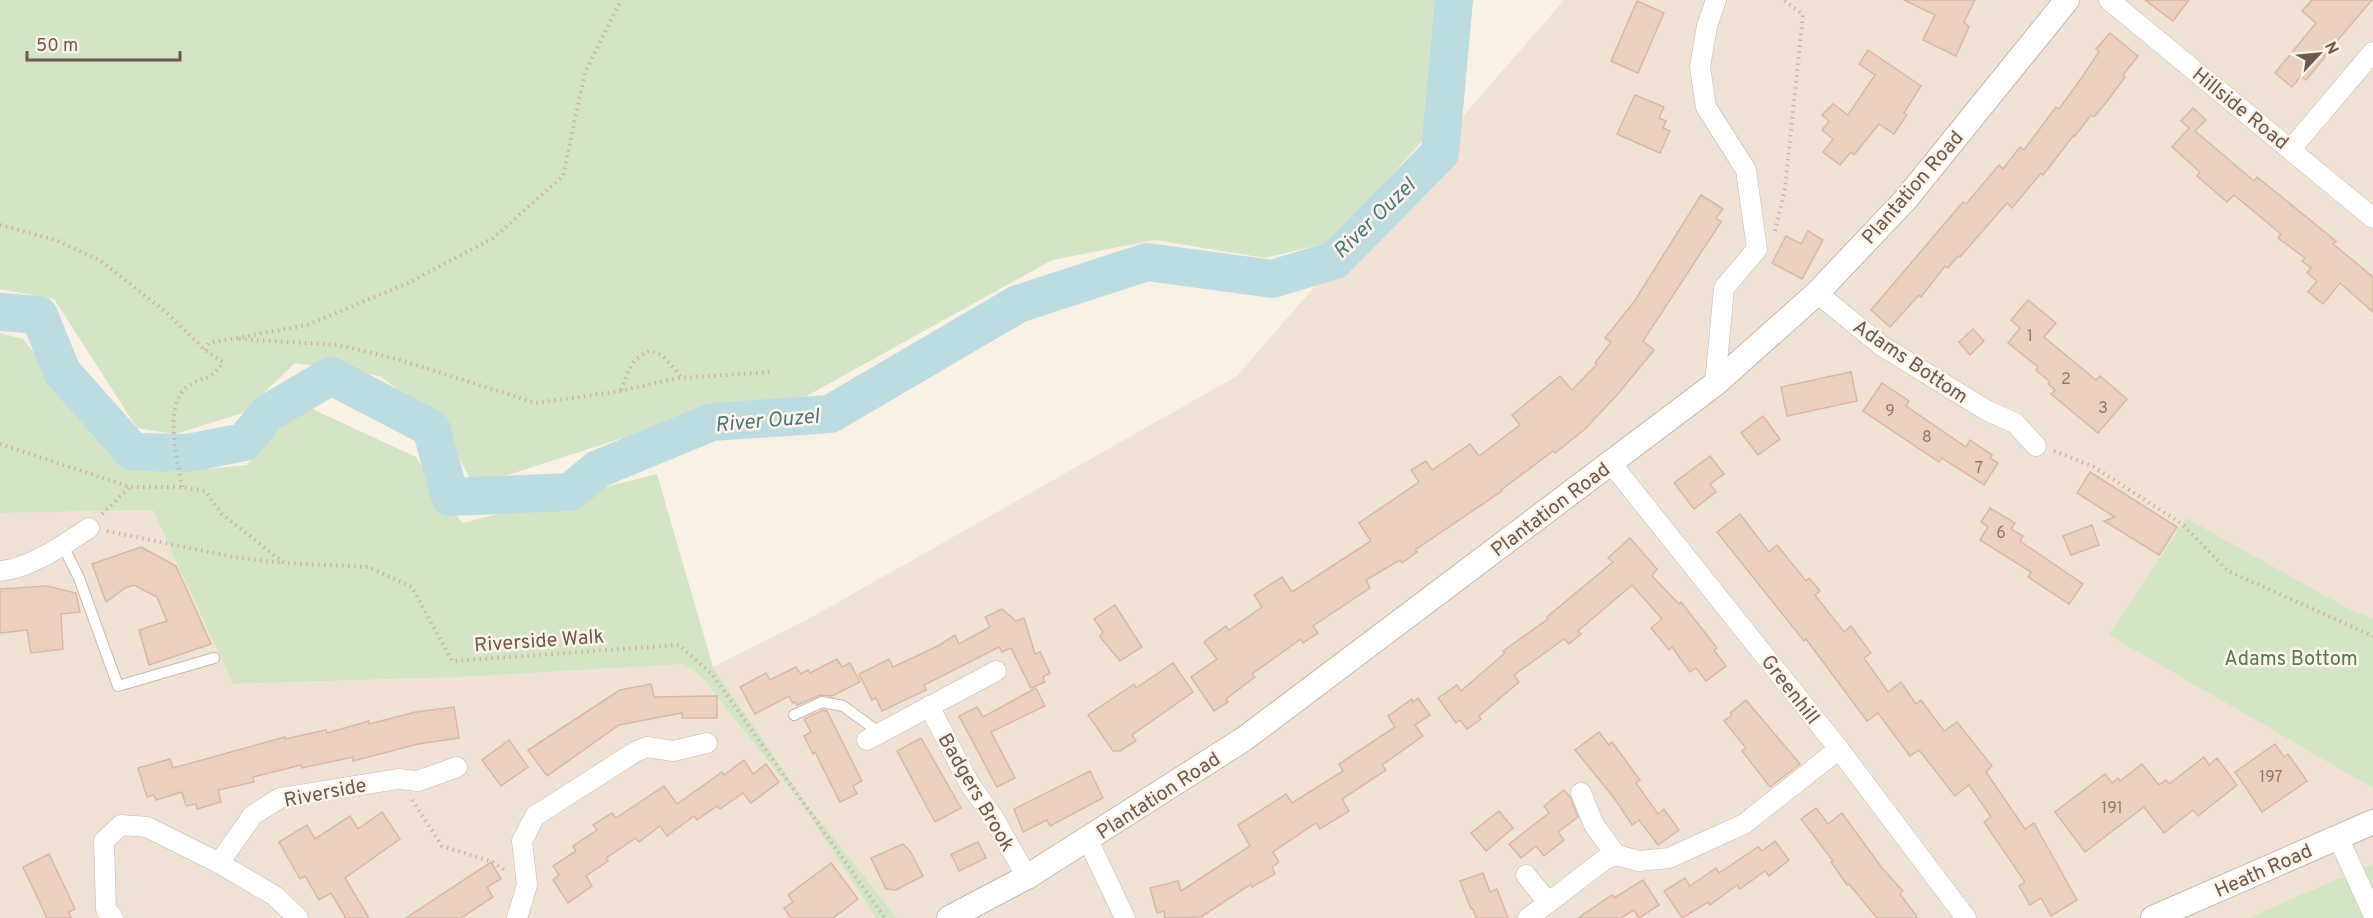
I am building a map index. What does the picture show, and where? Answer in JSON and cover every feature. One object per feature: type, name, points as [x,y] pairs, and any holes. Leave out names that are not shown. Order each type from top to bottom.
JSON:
[{"type":"street","points":[[1715,384],[1724,288],[1757,249],[1746,170],[1706,107],[1700,67],[1707,26],[1716,0]]},
{"type":"street","name":"Plantation Road","points":[[949,918],[1027,877],[1088,840],[1244,739],[1715,384],[1817,293],[1906,199],[2067,0]]},
{"type":"street","name":"Hillside Road","points":[[2109,0],[2373,218]]},
{"type":"street","points":[[2291,149],[2373,52]]},
{"type":"street","name":"Adams Bottom","points":[[1817,293],[1882,346],[1986,410],[2015,423],[2036,446]]},
{"type":"street","name":"Greenhill","points":[[1611,463],[1839,748],[1966,918]]},
{"type":"street","points":[[0,571],[12,570],[63,546],[89,528]]},
{"type":"street","points":[[873,736],[996,671]]},
{"type":"street","name":"Badgers Brook","points":[[929,706],[969,783],[993,817],[1027,877]]},
{"type":"street","points":[[517,918],[527,885],[522,841],[535,816],[634,752],[647,747],[674,751],[706,743]]},
{"type":"street","points":[[1581,793],[1594,825],[1616,855],[1639,861],[1669,858],[1744,824],[1839,748]]},
{"type":"street","name":"Riverside","points":[[219,863],[253,815],[280,798],[398,779],[418,781],[457,767]]},
{"type":"street","name":"Heath Road","points":[[2153,918],[2373,822]]},
{"type":"street","points":[[113,918],[106,909],[104,842],[121,825],[147,827],[219,863],[275,896],[298,918]]},
{"type":"street","points":[[2338,837],[2373,914]]},
{"type":"street","points":[[1088,840],[1125,918]]},
{"type":"street","points":[[1528,918],[1604,861],[1616,855]]},
{"type":"street","points":[[1527,875],[1548,902]]},
{"type":"lane","points":[[63,546],[79,578],[118,686],[214,658]]},
{"type":"lane","points":[[794,715],[822,702],[843,706],[873,736]]},
{"type":"path","points":[[205,350],[209,343],[307,326],[408,283],[493,238],[563,176],[585,72],[621,0]]},
{"type":"path","points":[[1757,249],[1774,238],[1785,189],[1803,15],[1784,0]]},
{"type":"path","points":[[0,225],[56,240],[101,261],[167,313],[205,350],[223,362],[214,376],[199,380],[185,389],[180,397],[173,440],[182,487]]},
{"type":"path","points":[[232,339],[348,348],[397,358],[536,403],[621,391],[681,377],[773,372]]},
{"type":"path","points":[[621,391],[631,364],[637,357],[649,351],[662,355],[681,377]]},
{"type":"path","points":[[0,444],[129,487],[182,487],[205,491],[222,514],[284,563]]},
{"type":"path","points":[[2036,446],[2094,466],[2182,524],[2228,571],[2373,636]]},
{"type":"path","points":[[89,528],[129,487]]},
{"type":"path","points":[[89,528],[233,557],[284,563]]},
{"type":"path","name":"Riverside Walk","points":[[284,563],[368,567],[412,586],[452,661],[679,645],[712,674],[885,918]]},
{"type":"path","points":[[398,779],[442,846],[493,862],[527,885]]},
{"type":"shaded area","points":[[1564,0],[2373,0],[2373,918],[897,918],[803,799],[713,667],[812,617],[1237,376]]},
{"type":"shaded area","points":[[153,510],[235,684],[462,677],[684,664],[700,675],[799,800],[876,918],[0,918],[0,513]]},
{"type":"green space","points":[[0,0],[1445,0],[1424,139],[1331,242],[1265,258],[1155,240],[1052,260],[803,398],[709,410],[474,486],[440,422],[380,376],[295,363],[243,413],[175,434],[137,428],[54,299],[0,289]]},
{"type":"green space","points":[[0,333],[23,339],[121,462],[173,472],[247,465],[295,401],[416,457],[462,523],[657,474],[713,667],[803,799],[897,918],[876,918],[799,800],[700,675],[684,664],[462,677],[233,684],[153,510],[0,513]]},
{"type":"green space","name":"Adams Bottom","points":[[2186,518],[2347,608],[2373,619],[2373,788],[2109,635]]},
{"type":"green space","points":[[2373,864],[2373,918],[2248,918]]},
{"type":"building","points":[[1904,0],[1975,0],[1964,22],[1969,27],[1956,56],[1923,40],[1935,15]]},
{"type":"building","points":[[2145,0],[2189,0],[2173,21]]},
{"type":"building","points":[[2312,0],[2372,0],[2306,80],[2301,76],[2292,87],[2275,73],[2316,23],[2302,11]]},
{"type":"building","points":[[1637,1],[1664,13],[1638,73],[1611,61]]},
{"type":"building","points":[[2110,33],[2138,56],[2123,75],[2125,77],[2109,99],[2094,117],[2091,115],[2043,175],[2041,173],[2012,208],[2007,203],[1960,257],[1958,256],[1948,268],[1945,266],[1921,297],[1919,295],[1890,327],[1871,310],[1963,202],[1966,204],[1999,165],[2003,169],[2020,147],[2024,150],[2056,107],[2059,109],[2099,52],[2096,49]]},
{"type":"building","points":[[1868,50],[1921,86],[1904,113],[1907,115],[1894,134],[1879,124],[1854,155],[1851,152],[1840,165],[1823,152],[1833,139],[1822,130],[1829,121],[1822,115],[1833,104],[1848,115],[1875,75],[1859,64]]},
{"type":"building","points":[[1635,95],[1664,107],[1659,118],[1666,121],[1663,128],[1670,131],[1660,153],[1617,134]]},
{"type":"building","points":[[2193,108],[2206,120],[2195,131],[2254,181],[2257,177],[2336,241],[2333,244],[2373,277],[2373,312],[2340,283],[2323,304],[2308,292],[2317,281],[2307,273],[2311,268],[2302,261],[2305,258],[2278,238],[2281,234],[2234,195],[2227,202],[2197,176],[2200,172],[2172,147],[2189,128],[2181,121]]},
{"type":"building","points":[[1701,195],[1723,209],[1716,218],[1721,222],[1643,341],[1654,350],[1585,429],[1502,491],[1415,550],[1417,552],[1402,563],[1400,560],[1366,580],[1370,588],[1313,626],[1318,633],[1303,643],[1301,639],[1252,674],[1255,677],[1226,699],[1228,702],[1214,711],[1191,677],[1217,659],[1204,642],[1226,626],[1229,630],[1262,607],[1254,595],[1282,577],[1292,592],[1371,541],[1359,523],[1419,482],[1411,470],[1426,461],[1432,470],[1470,444],[1479,456],[1520,425],[1512,415],[1560,376],[1572,390],[1597,364],[1595,363],[1611,342],[1605,338],[1634,302]]},
{"type":"building","points":[[1808,231],[1823,240],[1802,279],[1772,263],[1786,236],[1801,244]]},
{"type":"building","points":[[2028,300],[2056,323],[2044,337],[2096,380],[2100,376],[2127,399],[2098,433],[2051,394],[2055,390],[2048,384],[2050,382],[2036,370],[2038,367],[2008,343],[2020,328],[2011,320]]},
{"type":"building","points":[[1973,329],[1984,341],[1970,355],[1959,342]]},
{"type":"building","points":[[1851,372],[1857,401],[1787,416],[1781,387]]},
{"type":"building","points":[[1882,383],[1909,401],[1906,406],[1966,447],[1970,440],[1992,455],[1990,458],[1998,463],[1984,485],[1942,458],[1939,462],[1863,411]]},
{"type":"building","points":[[1763,416],[1780,439],[1758,455],[1741,433]]},
{"type":"building","points":[[1710,456],[1724,474],[1710,484],[1716,492],[1694,509],[1674,483]]},
{"type":"building","points":[[2090,472],[2177,527],[2159,555],[2104,521],[2115,517],[2077,493]]},
{"type":"building","points":[[1990,508],[2015,523],[2011,529],[2023,536],[2020,541],[2083,584],[2069,604],[2028,577],[2031,572],[1980,540],[1988,527],[1981,522]]},
{"type":"building","points":[[1740,514],[1769,552],[1777,545],[1806,581],[1809,578],[1820,591],[1815,595],[1844,632],[1851,626],[1871,653],[1864,658],[1888,692],[1901,682],[1916,704],[1921,700],[1944,731],[1957,722],[1992,766],[1986,772],[2025,829],[2034,823],[2077,900],[2051,916],[2041,898],[2030,905],[2019,886],[2025,882],[1984,822],[1991,817],[1969,785],[1955,796],[1919,750],[1910,756],[1878,713],[1867,721],[1806,639],[1804,641],[1717,532]]},
{"type":"building","points":[[2092,525],[2099,545],[2071,555],[2063,536]]},
{"type":"building","points":[[1630,538],[1657,569],[1652,576],[1679,604],[1681,602],[1717,648],[1714,650],[1726,666],[1706,681],[1696,668],[1690,672],[1672,647],[1669,650],[1651,628],[1662,619],[1632,585],[1578,631],[1581,634],[1569,644],[1564,639],[1514,675],[1519,682],[1479,716],[1481,719],[1467,729],[1460,720],[1456,723],[1438,698],[1457,685],[1461,691],[1505,653],[1503,651],[1548,619],[1547,617],[1613,562],[1608,558]]},
{"type":"building","points":[[141,547],[176,566],[211,644],[149,665],[139,630],[167,621],[157,597],[134,585],[125,588],[106,602],[92,564]]},
{"type":"building","points":[[47,586],[76,593],[80,612],[61,614],[63,649],[31,653],[27,630],[0,633],[0,589]]},
{"type":"building","points":[[1115,605],[1142,647],[1120,661],[1100,637],[1103,632],[1094,619]]},
{"type":"building","points":[[1002,609],[1016,621],[1024,618],[1035,654],[1040,652],[1050,673],[1043,677],[1045,682],[1031,688],[1011,648],[1002,652],[999,647],[924,685],[926,690],[882,711],[876,698],[872,700],[859,674],[889,659],[893,667],[938,646],[955,635],[959,644],[990,627],[985,617]]},
{"type":"building","points":[[837,659],[842,667],[850,663],[860,682],[832,696],[820,695],[797,705],[789,696],[755,714],[740,687],[766,673],[770,680],[796,667],[801,674],[808,670],[810,673]]},
{"type":"building","points":[[1173,663],[1193,692],[1132,735],[1136,741],[1120,751],[1113,751],[1088,715],[1134,684],[1136,688]]},
{"type":"building","points":[[651,684],[654,697],[717,696],[717,718],[682,718],[682,713],[619,725],[547,776],[528,750],[620,690]]},
{"type":"building","points":[[1036,688],[1045,706],[991,732],[1015,778],[997,787],[959,716],[977,707],[983,717]]},
{"type":"building","points":[[1418,698],[1430,715],[1415,725],[1423,736],[1382,765],[1386,770],[1342,799],[1349,811],[1320,829],[1316,823],[1273,852],[1279,862],[1272,867],[1275,874],[1252,887],[1251,884],[1201,917],[1165,918],[1164,911],[1157,913],[1150,888],[1178,881],[1181,891],[1250,846],[1238,825],[1286,794],[1292,803],[1343,771],[1339,764],[1395,727],[1388,716],[1412,699],[1413,702]]},
{"type":"building","points":[[1746,700],[1800,764],[1770,787],[1742,751],[1746,748],[1724,721]]},
{"type":"building","points":[[454,707],[459,738],[418,744],[353,761],[353,757],[302,768],[301,765],[253,777],[254,782],[218,790],[221,802],[197,809],[196,804],[186,806],[182,792],[156,800],[154,795],[147,797],[138,768],[170,759],[173,768],[285,737],[285,739],[326,730],[327,733],[369,721],[369,724],[416,712]]},
{"type":"building","points":[[823,710],[827,711],[862,781],[853,786],[857,794],[840,802],[815,752],[813,754],[804,736],[811,732],[804,719]]},
{"type":"building","points":[[1599,732],[1609,745],[1612,742],[1640,780],[1636,783],[1658,814],[1664,809],[1679,830],[1658,845],[1639,820],[1632,825],[1615,799],[1575,750]]},
{"type":"building","points":[[921,738],[961,808],[935,822],[897,751]]},
{"type":"building","points":[[509,740],[528,767],[501,786],[482,760]]},
{"type":"building","points":[[2275,744],[2284,757],[2288,754],[2307,781],[2262,812],[2235,772]]},
{"type":"building","points":[[2204,757],[2209,765],[2217,758],[2237,785],[2198,816],[2193,810],[2164,833],[2144,807],[2085,852],[2055,812],[2105,774],[2112,783],[2118,778],[2120,781],[2142,764],[2159,785],[2166,780],[2169,784]]},
{"type":"building","points":[[744,760],[753,774],[766,764],[779,782],[751,803],[743,793],[720,809],[717,806],[697,820],[694,816],[667,836],[660,826],[639,842],[636,838],[606,858],[608,861],[586,876],[592,886],[568,903],[553,880],[559,875],[553,866],[576,851],[573,846],[597,830],[593,825],[612,813],[616,818],[664,786],[677,804],[722,772],[724,775]]},
{"type":"building","points":[[1090,771],[1103,798],[1050,826],[1047,820],[1023,832],[1014,809]]},
{"type":"building","points":[[1564,790],[1570,797],[1578,817],[1558,832],[1564,840],[1544,856],[1536,846],[1521,858],[1509,844],[1549,813],[1544,806]]},
{"type":"building","points":[[1816,808],[1828,824],[1842,813],[1882,868],[1903,891],[1900,894],[1918,918],[1877,918],[1849,884],[1847,885],[1831,862],[1833,861],[1801,819]]},
{"type":"building","points":[[1499,811],[1513,828],[1486,851],[1471,833]]},
{"type":"building","points":[[382,812],[400,839],[345,878],[369,918],[346,918],[331,893],[319,900],[305,876],[300,879],[279,842],[307,825],[315,839],[350,816],[358,829]]},
{"type":"building","points":[[1775,841],[1789,860],[1769,876],[1765,871],[1740,889],[1737,885],[1710,905],[1708,902],[1682,918],[1664,891],[1685,878],[1690,886],[1716,868],[1719,873],[1758,847],[1762,851]]},
{"type":"building","points":[[978,842],[986,858],[959,871],[951,854]]},
{"type":"building","points":[[903,844],[910,851],[923,876],[896,890],[886,889],[871,858]]},
{"type":"building","points":[[49,854],[75,909],[69,912],[71,918],[47,918],[23,867]]},
{"type":"building","points":[[491,862],[501,879],[487,887],[493,897],[461,918],[406,918]]},
{"type":"building","points":[[831,863],[858,899],[833,918],[791,918],[784,908],[793,902],[788,895]]},
{"type":"building","points":[[1483,873],[1490,892],[1497,889],[1508,918],[1476,918],[1471,909],[1460,881]]},
{"type":"building","points":[[1643,880],[1659,905],[1639,918],[1634,910],[1621,918],[1578,918],[1612,895],[1614,898]]},
{"type":"waterway","name":"River Ouzel","points":[[0,312],[39,315],[62,372],[133,452],[188,453],[244,442],[268,413],[331,376],[431,428],[450,497],[570,492],[598,469],[712,422],[830,414],[1018,304],[1147,262],[1272,279],[1335,260],[1440,153],[1454,0]]}]
